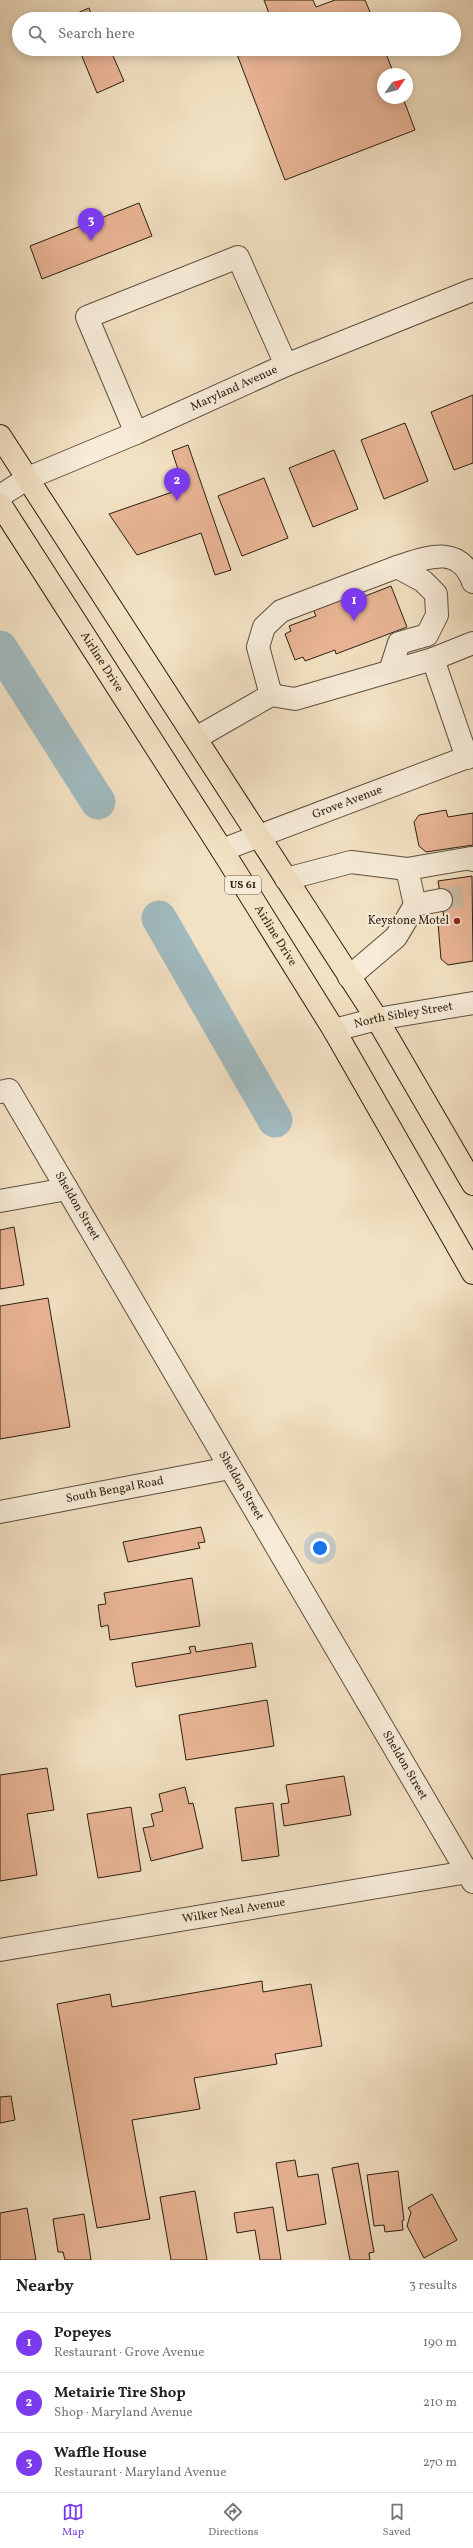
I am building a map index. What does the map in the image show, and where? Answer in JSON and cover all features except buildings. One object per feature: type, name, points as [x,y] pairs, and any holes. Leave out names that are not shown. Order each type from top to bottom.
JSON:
[{"type":"highway","points":[[0,436],[349,976],[473,1184]]},
{"type":"highway","name":"Airline Drive","points":[[0,504],[222,850],[334,1030],[473,1273]]},
{"type":"street","points":[[136,433],[87,317],[238,257],[286,365]]},
{"type":"street","name":"Maryland Avenue","points":[[0,496],[28,478],[136,433],[286,365],[473,290]]},
{"type":"street","points":[[271,695],[258,647],[264,627],[281,611],[396,567],[437,555],[457,560],[470,574],[473,582]]},
{"type":"street","points":[[390,672],[399,643],[427,635],[437,615],[436,594],[424,580],[396,567]]},
{"type":"street","points":[[196,738],[271,695],[295,699],[433,659],[473,643]]},
{"type":"street","points":[[433,659],[470,756]]},
{"type":"street","name":"Grove Avenue","points":[[222,850],[470,756]]},
{"type":"street","points":[[286,879],[351,862],[407,869],[471,858],[473,860]]},
{"type":"street","points":[[349,976],[396,936],[415,905],[407,869]]},
{"type":"street","points":[[415,905],[441,900]]},
{"type":"street","name":"North Sibley Street","points":[[334,1030],[376,1019],[473,1003]]},
{"type":"street","name":"Sheldon Street","points":[[5,1091],[67,1189],[471,1875]]},
{"type":"street","points":[[0,1201],[67,1189]]},
{"type":"street","name":"South Bengal Road","points":[[0,1512],[230,1468]]},
{"type":"street","name":"Wilker Neal Avenue","points":[[0,1950],[471,1875]]},
{"type":"waterway","points":[[0,648],[98,802]]},
{"type":"waterway","points":[[159,918],[275,1120]]},
{"type":"tunnel","points":[[441,900],[473,894]]},
{"type":"place","name":"Waffle House","points":[[91,241]]},
{"type":"place","name":"Metairie Tire Shop","points":[[177,501]]},
{"type":"place","name":"Popeyes","points":[[354,621]]},
{"type":"place","name":"Keystone Motel","points":[[457,921]]}]
